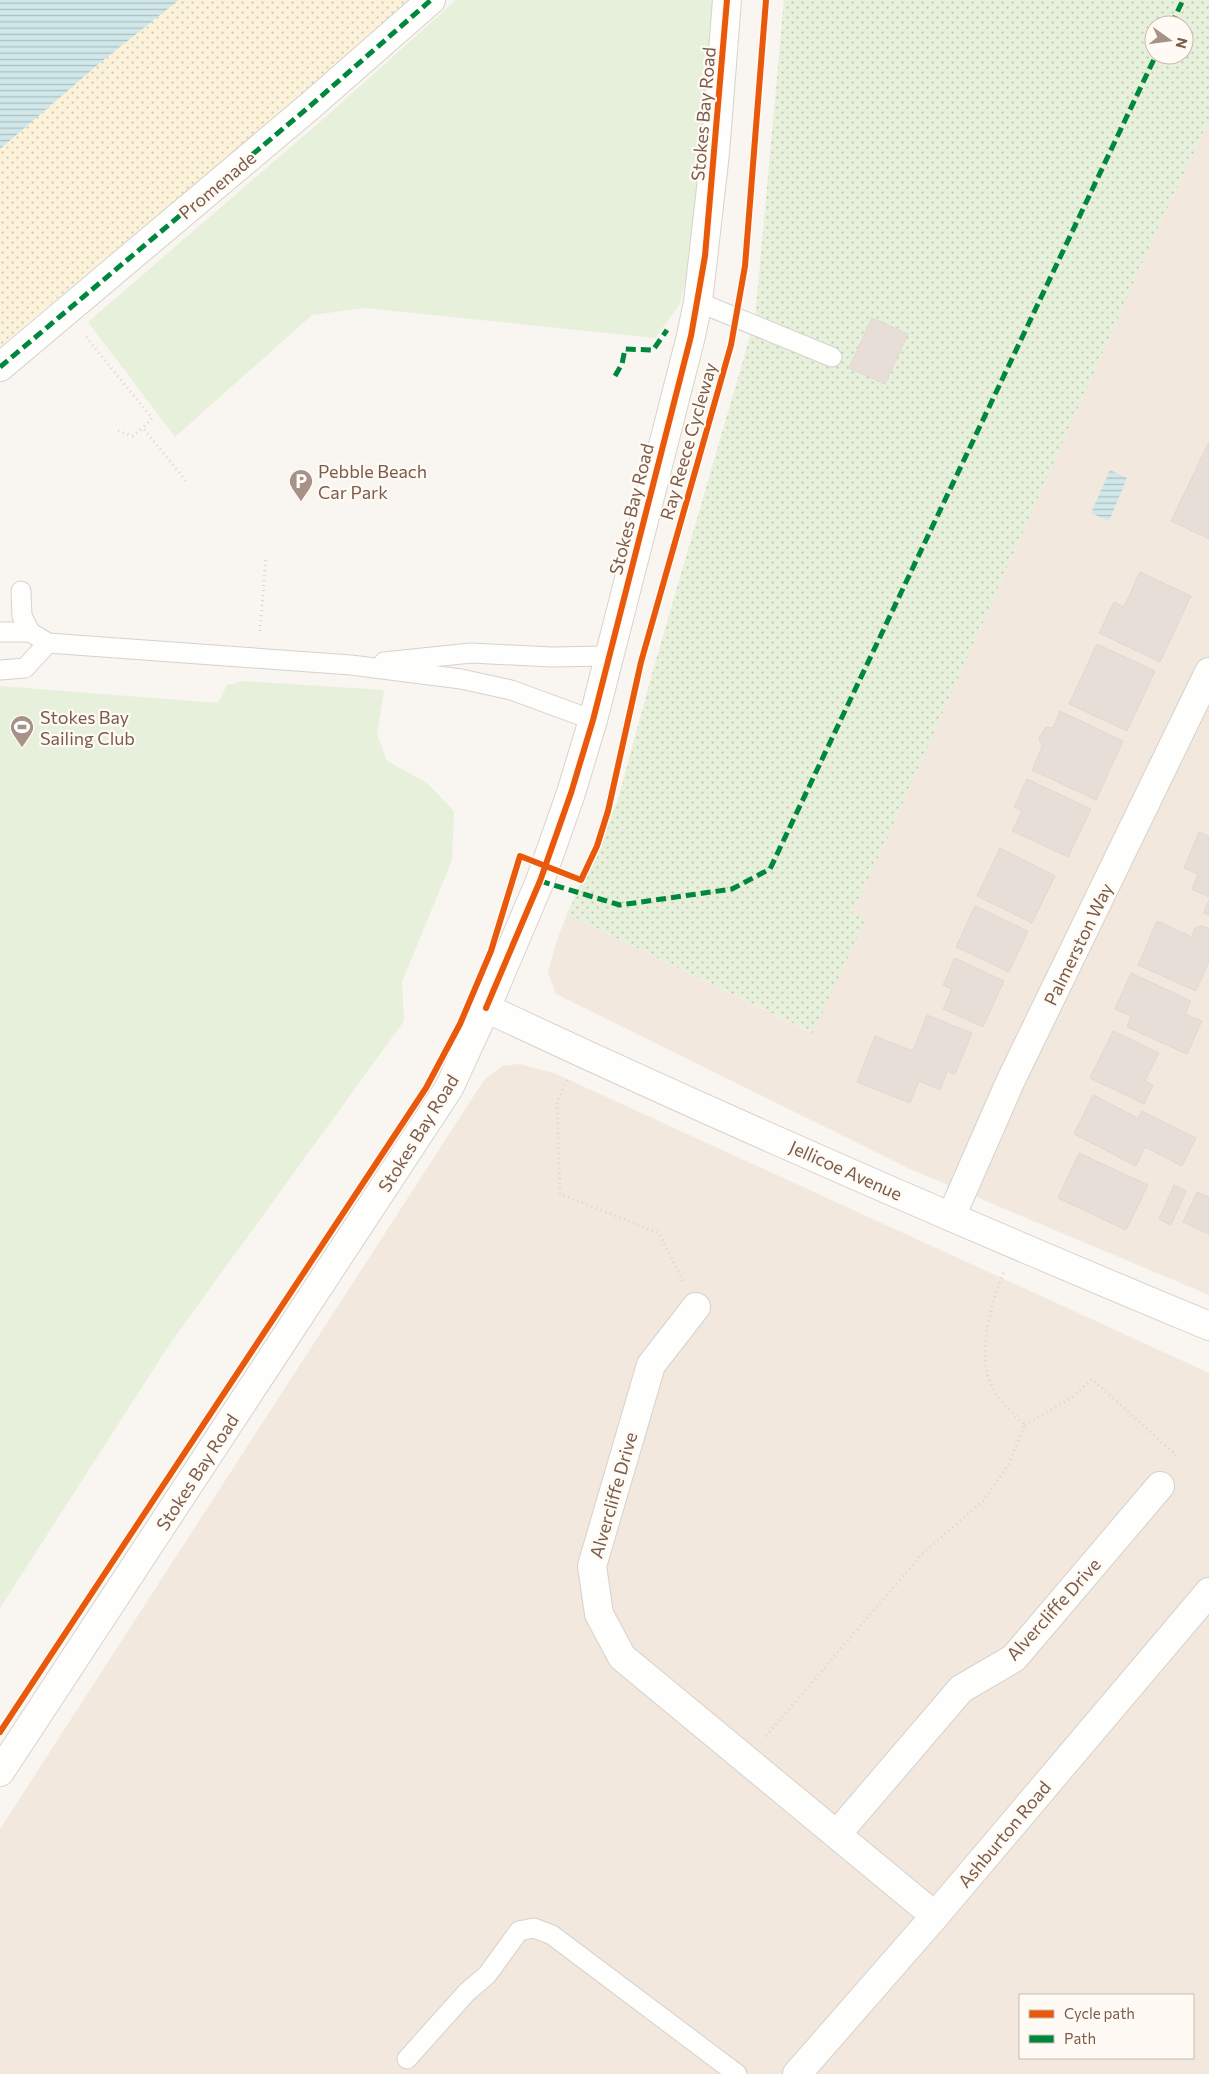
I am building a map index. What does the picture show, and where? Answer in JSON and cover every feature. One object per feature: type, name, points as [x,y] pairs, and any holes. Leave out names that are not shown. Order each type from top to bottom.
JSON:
[{"type":"street","name":"Promenade","points":[[0,367],[310,106],[432,0]]},
{"type":"street","name":"Stokes Bay Road","points":[[0,1772],[449,1088],[486,1008],[540,881],[571,793],[593,720],[691,336],[698,302],[715,153],[728,0]]},
{"type":"street","name":"Palmerston Way","points":[[951,1217],[1010,1082],[1209,672]]},
{"type":"street","name":"Jellicoe Avenue","points":[[486,1008],[580,1052],[1015,1246],[1209,1326]]},
{"type":"street","name":"Alvercliffe Drive","points":[[696,1307],[651,1366],[592,1566],[599,1614],[622,1657],[935,1916]]},
{"type":"street","name":"Alvercliffe Drive","points":[[837,1834],[961,1689],[1014,1658],[1160,1486]]},
{"type":"street","name":"Ashburton Road","points":[[797,2074],[935,1916],[1209,1592]]},
{"type":"lane","points":[[698,302],[832,357]]},
{"type":"lane","points":[[21,591],[22,616],[30,632]]},
{"type":"lane","points":[[0,632],[30,632],[48,643],[258,658],[461,678],[511,690],[593,720]]},
{"type":"lane","points":[[0,670],[24,668],[48,643]]},
{"type":"lane","points":[[351,666],[471,653],[551,657],[608,656]]},
{"type":"lane","points":[[407,2059],[466,1992],[487,1975],[519,1931],[534,1928],[552,1935],[737,2074]]},
{"type":"path","points":[[66,313],[152,418],[133,436],[118,431]]},
{"type":"path","points":[[142,428],[186,481]]},
{"type":"path","points":[[258,658],[266,557]]},
{"type":"path","points":[[580,1052],[557,1102],[560,1194],[659,1233],[696,1307]]},
{"type":"path","points":[[1015,1246],[993,1297],[985,1334],[987,1369],[994,1391],[1025,1425]]},
{"type":"path","points":[[746,1759],[922,1554],[983,1501],[1008,1465],[1025,1425],[1070,1398],[1092,1379],[1176,1454],[1154,1481],[1160,1486]]},
{"type":"shaded area","points":[[1209,120],[1209,1295],[910,1169],[556,994],[548,972],[567,914],[812,1033],[865,918],[852,913],[885,843],[1157,230]]},
{"type":"shaded area","points":[[519,1064],[554,1073],[1209,1373],[1209,2074],[0,2074],[0,1829],[484,1080],[502,1066]]},
{"type":"green space","points":[[456,0],[722,0],[701,215],[680,304],[655,338],[364,308],[312,315],[175,437],[88,322],[328,115]]},
{"type":"green space","points":[[784,0],[1209,0],[1209,120],[1157,230],[885,843],[852,913],[866,918],[813,1033],[567,914],[617,803],[652,674],[755,319]]},
{"type":"green space","points":[[243,681],[384,690],[377,734],[387,761],[427,783],[454,811],[452,860],[402,982],[404,1021],[171,1342],[0,1608],[0,686],[218,703],[227,685]]},
{"type":"sand","points":[[0,0],[409,0],[354,51],[0,346]]},
{"type":"water","points":[[0,0],[179,0],[101,62],[0,149]]},
{"type":"water","points":[[1110,470],[1127,478],[1109,521],[1091,513]]},
{"type":"building","points":[[872,318],[908,334],[885,384],[849,368]]},
{"type":"building","points":[[1209,442],[1209,539],[1171,521]]},
{"type":"building","points":[[1140,572],[1191,596],[1160,662],[1099,633],[1114,602],[1124,607]]},
{"type":"building","points":[[1097,644],[1155,671],[1127,731],[1069,704]]},
{"type":"building","points":[[1060,711],[1123,741],[1096,800],[1032,770],[1042,747],[1039,738],[1046,727],[1053,728]]},
{"type":"building","points":[[1027,779],[1091,809],[1068,857],[1012,831],[1022,811],[1014,807]]},
{"type":"building","points":[[1199,832],[1209,836],[1209,897],[1192,889],[1198,874],[1184,868]]},
{"type":"building","points":[[1000,848],[1055,876],[1032,923],[977,896]]},
{"type":"building","points":[[1209,900],[1209,915],[1203,913]]},
{"type":"building","points":[[975,906],[1028,931],[1009,972],[956,947]]},
{"type":"building","points":[[1157,921],[1192,937],[1195,928],[1201,926],[1209,928],[1209,962],[1196,991],[1138,965]]},
{"type":"building","points":[[955,958],[1004,981],[983,1027],[943,1009],[952,989],[943,985]]},
{"type":"building","points":[[1131,973],[1191,1001],[1185,1014],[1202,1021],[1187,1054],[1127,1027],[1131,1016],[1115,1009]]},
{"type":"building","points":[[927,1015],[972,1033],[955,1074],[947,1071],[940,1090],[919,1081],[910,1103],[857,1082],[875,1036],[913,1051]]},
{"type":"building","points":[[1113,1031],[1159,1053],[1145,1081],[1153,1085],[1144,1104],[1090,1078]]},
{"type":"building","points":[[1093,1095],[1138,1118],[1142,1111],[1196,1138],[1182,1166],[1145,1147],[1136,1166],[1074,1134]]},
{"type":"building","points":[[1079,1153],[1148,1185],[1126,1230],[1058,1198]]},
{"type":"building","points":[[1174,1185],[1186,1191],[1171,1225],[1159,1219]]},
{"type":"building","points":[[1197,1192],[1209,1197],[1209,1234],[1183,1222]]},
{"type":"marked path","points":[[0,367],[310,106],[431,0]]},
{"type":"marked path","points":[[1176,15],[1183,0]]},
{"type":"marked path","points":[[540,881],[620,905],[732,889],[770,869],[1151,65]]},
{"type":"marked path","points":[[615,376],[622,364],[625,349],[653,350],[667,330]]},
{"type":"cycle path","name":"Ray Reece Cycleway","points":[[486,1008],[540,881],[571,793],[593,720],[691,336],[705,256],[727,0]]},
{"type":"cycle path","name":"Ray Reece Cycleway","points":[[0,1732],[426,1088],[460,1024],[491,951],[520,856],[581,880],[597,846],[608,811],[641,662],[731,345],[745,266],[766,0]]},
{"type":"place","name":"Pebble Beach Car Park","points":[[301,502]]},
{"type":"place","name":"Stokes Bay Sailing Club","points":[[22,748]]}]
